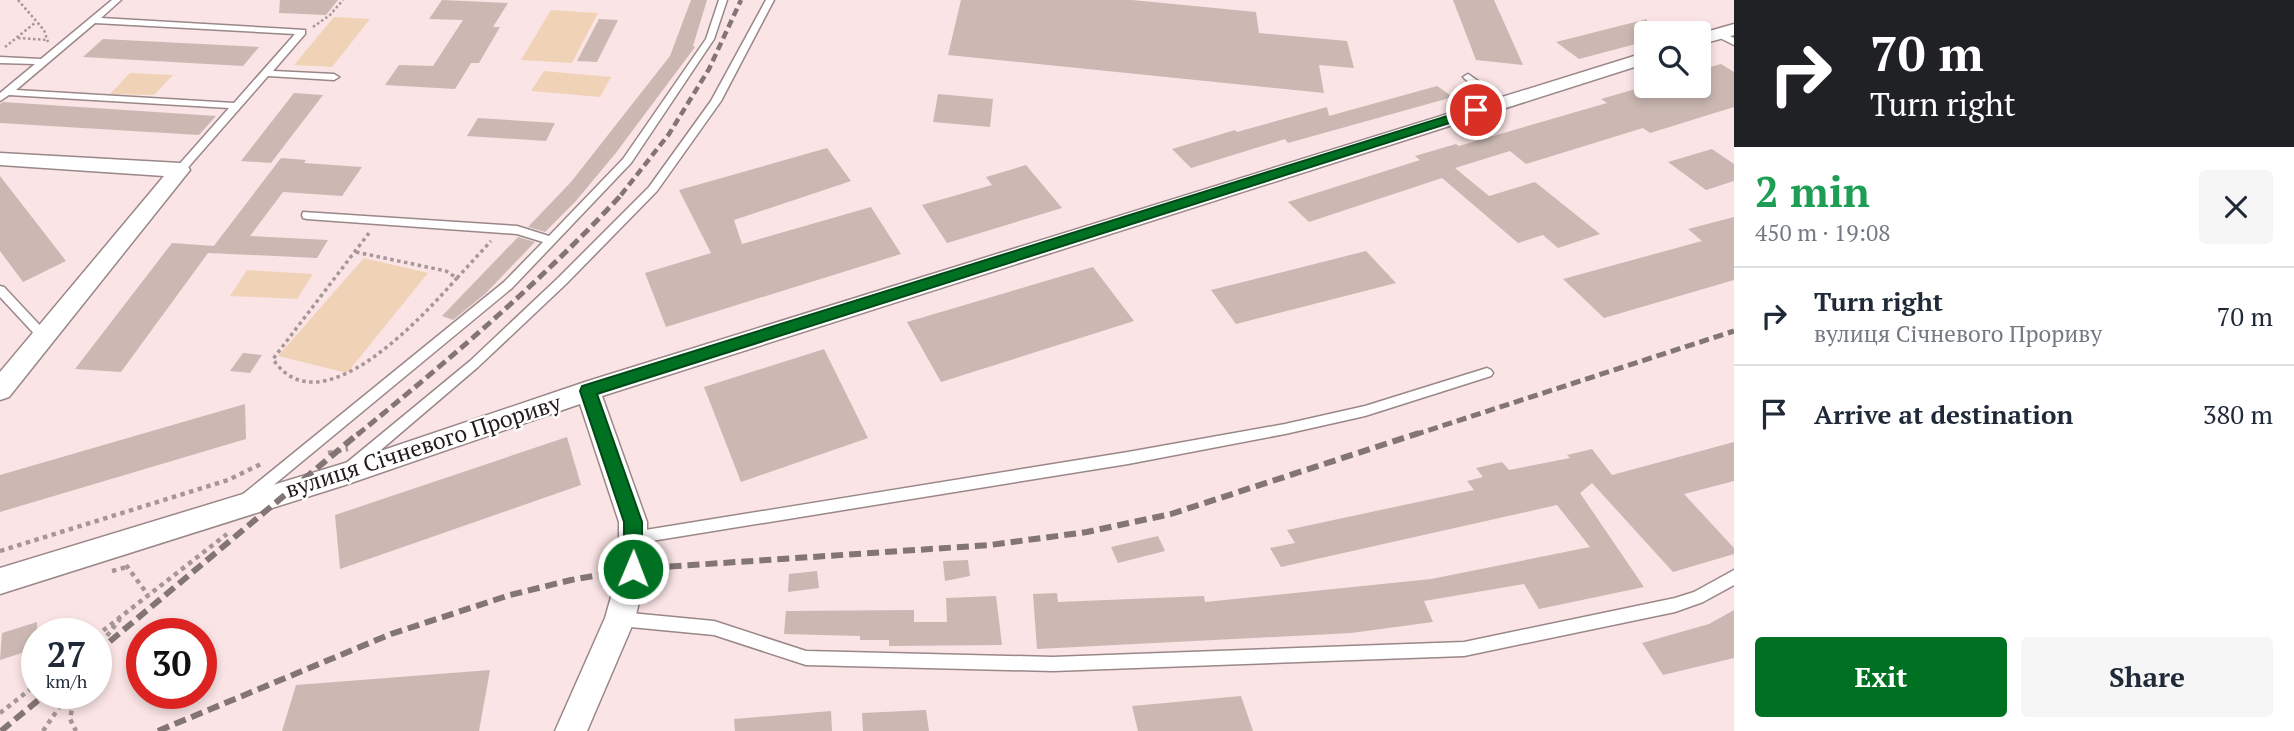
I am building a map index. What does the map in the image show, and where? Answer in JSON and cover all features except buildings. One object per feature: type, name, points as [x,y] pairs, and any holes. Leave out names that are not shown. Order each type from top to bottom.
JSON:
[{"type":"street","points":[[1711,38],[1729,35]]},
{"type":"street","name":"вулиця Січневого Прориву","points":[[0,581],[114,546],[235,518],[345,474],[588,391],[1634,61]]},
{"type":"street","points":[[0,159],[180,170]]},
{"type":"street","points":[[0,390],[180,170]]},
{"type":"street","points":[[570,731],[620,619],[633,569],[633,522],[588,391]]},
{"type":"lane","points":[[4,95],[117,0]]},
{"type":"lane","points":[[235,518],[508,285],[627,161],[710,39],[723,0]]},
{"type":"lane","points":[[345,474],[474,364],[562,281],[653,189],[716,101],[770,0]]},
{"type":"lane","points":[[95,20],[302,32]]},
{"type":"lane","points":[[180,170],[302,32]]},
{"type":"lane","points":[[0,60],[42,62]]},
{"type":"lane","points":[[266,73],[334,77]]},
{"type":"lane","points":[[1468,77],[1502,102]]},
{"type":"lane","points":[[4,95],[238,106]]},
{"type":"lane","points":[[307,215],[517,230],[551,240]]},
{"type":"lane","points":[[0,290],[44,337]]},
{"type":"lane","points":[[633,538],[1128,458],[1285,429],[1365,411],[1487,373]]},
{"type":"lane","points":[[620,619],[713,628],[806,657],[1053,664],[1464,649],[1675,605],[1698,597],[1734,577]]},
{"type":"path","points":[[18,0],[48,40],[53,53]]},
{"type":"path","points":[[302,32],[323,22],[343,0]]},
{"type":"path","points":[[0,52],[36,22]]},
{"type":"path","points":[[16,38],[48,40]]},
{"type":"path","points":[[379,220],[273,359],[280,370],[294,379],[325,380],[355,371],[443,295],[503,229]]},
{"type":"path","points":[[356,252],[446,271],[457,278]]},
{"type":"path","points":[[0,551],[228,480],[271,458]]},
{"type":"path","points":[[112,623],[235,518]]},
{"type":"path","points":[[114,546],[148,594]]},
{"type":"path","points":[[112,630],[125,613]]},
{"type":"path","points":[[0,713],[21,697]]},
{"type":"path","points":[[43,731],[58,709]]},
{"type":"path","points":[[72,709],[70,719],[76,731]]},
{"type":"shaded area","points":[[551,10],[598,13],[572,63],[521,60]]},
{"type":"shaded area","points":[[334,17],[370,19],[332,67],[294,65]]},
{"type":"shaded area","points":[[544,71],[611,77],[600,97],[531,91]]},
{"type":"shaded area","points":[[130,73],[173,75],[154,95],[110,94]]},
{"type":"shaded area","points":[[364,258],[428,273],[347,373],[278,356]]},
{"type":"shaded area","points":[[247,270],[313,274],[297,299],[230,296]]},
{"type":"railway","points":[[621,195],[669,134],[709,69],[741,0]]},
{"type":"railway","points":[[357,435],[494,319],[560,258],[623,193]]},
{"type":"railway","points":[[1414,435],[1734,331]]},
{"type":"railway","points":[[112,640],[359,433]]},
{"type":"railway","points":[[158,731],[391,634],[510,595],[571,580],[633,569],[990,545],[1087,532],[1171,514],[1419,433]]},
{"type":"railway","points":[[1,731],[28,709]]},
{"type":"route","points":[[633,569],[633,522],[588,391],[1476,110]]}]
